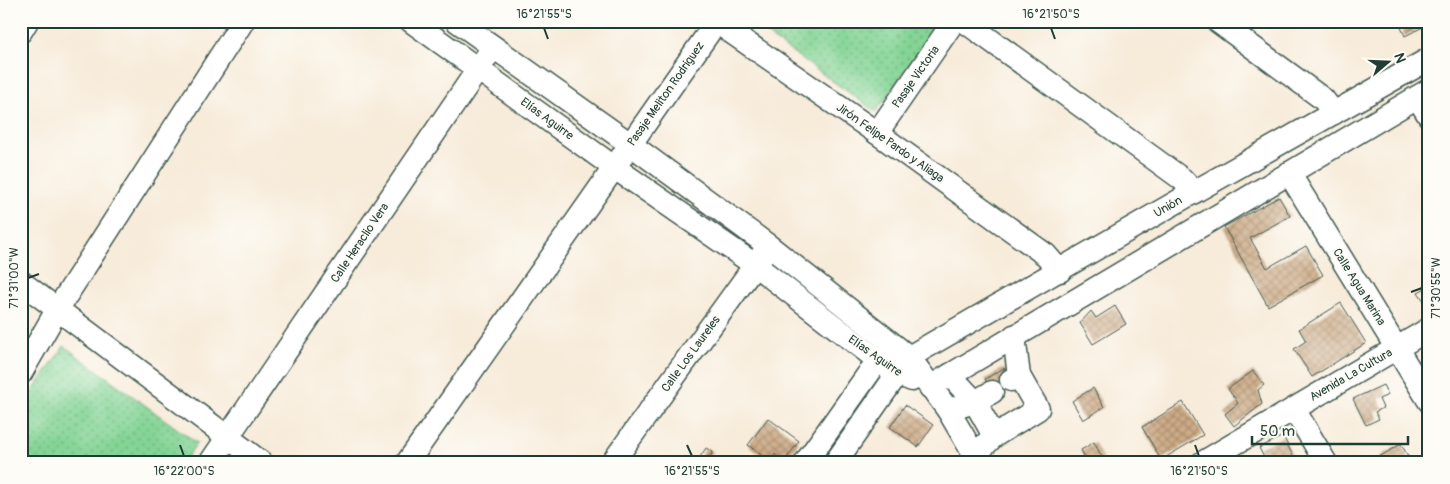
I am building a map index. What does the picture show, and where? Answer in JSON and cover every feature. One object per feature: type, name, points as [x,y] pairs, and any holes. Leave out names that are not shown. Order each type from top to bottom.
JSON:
[{"type":"street","points":[[21,31],[27,21]]},
{"type":"street","points":[[21,373],[57,310],[243,21]]},
{"type":"street","name":"Elías Aguirre","points":[[411,21],[615,168],[755,265],[878,360],[903,366],[930,387],[948,410],[977,459]]},
{"type":"street","name":"Elías Aguirre","points":[[457,21],[769,246],[891,342],[903,366]]},
{"type":"street","name":"Pasaje Victoria","points":[[877,133],[954,21]]},
{"type":"street","points":[[964,21],[1182,179],[1194,192]]},
{"type":"street","points":[[1217,21],[1323,99],[1334,113]]},
{"type":"street","name":"Jirón Felipe Pardo y Aliaga","points":[[716,22],[877,133],[1046,255],[1060,271]]},
{"type":"street","name":"Pasaje Meliton Rodriguez","points":[[407,463],[716,22]]},
{"type":"street","name":"Calle Heraclio Vera","points":[[210,463],[493,47]]},
{"type":"street","name":"Unión","points":[[903,366],[1194,192],[1429,59]]},
{"type":"street","points":[[930,387],[1423,93],[1429,116]]},
{"type":"street","name":"Calle Agua Marina","points":[[1289,173],[1429,400]]},
{"type":"street","name":"Calle Los Laureles","points":[[612,463],[769,246]]},
{"type":"street","points":[[21,282],[262,463]]},
{"type":"street","name":"Avenida La Cultura","points":[[1202,463],[1429,329]]},
{"type":"street","points":[[994,436],[999,387],[1014,336]]},
{"type":"street","points":[[805,463],[891,342]]},
{"type":"street","points":[[835,463],[903,366]]},
{"type":"street","points":[[950,375],[999,387],[1038,408],[994,436],[977,459]]},
{"type":"street","points":[[948,410],[999,387]]},
{"type":"street","points":[[1294,409],[1326,463]]},
{"type":"green space","points":[[748,21],[940,21],[876,112]]},
{"type":"green space","points":[[64,346],[197,443],[183,463],[21,463],[21,408]]},
{"type":"building","points":[[1398,21],[1429,21],[1429,24],[1405,36]]},
{"type":"building","points":[[1279,197],[1290,216],[1250,238],[1267,268],[1306,246],[1323,275],[1268,306],[1224,227]]},
{"type":"building","points":[[1429,286],[1429,306],[1428,307],[1418,292]]},
{"type":"building","points":[[1341,303],[1366,343],[1312,377],[1294,349],[1306,341],[1299,329]]},
{"type":"building","points":[[1115,306],[1126,324],[1093,344],[1080,323],[1091,311],[1096,318]]},
{"type":"building","points":[[1429,357],[1429,375],[1423,364]]},
{"type":"building","points":[[1004,368],[1012,383],[993,394],[985,379]]},
{"type":"building","points":[[1253,371],[1264,385],[1258,390],[1262,404],[1234,426],[1225,414],[1238,403],[1228,389]]},
{"type":"building","points":[[1383,385],[1388,395],[1379,399],[1383,408],[1375,412],[1379,419],[1366,425],[1353,399]]},
{"type":"building","points":[[1093,388],[1104,407],[1083,420],[1072,401]]},
{"type":"building","points":[[1183,402],[1203,435],[1161,460],[1142,427]]},
{"type":"building","points":[[905,405],[933,425],[918,447],[890,427]]},
{"type":"building","points":[[768,418],[799,441],[784,462],[775,454],[770,462],[748,445]]},
{"type":"building","points":[[1283,436],[1294,458],[1286,463],[1267,463],[1259,448]]},
{"type":"building","points":[[1094,442],[1103,459],[1096,463],[1088,463],[1081,450]]},
{"type":"building","points":[[1401,444],[1412,463],[1369,463]]},
{"type":"building","points":[[706,448],[713,452],[706,463],[696,463]]}]
